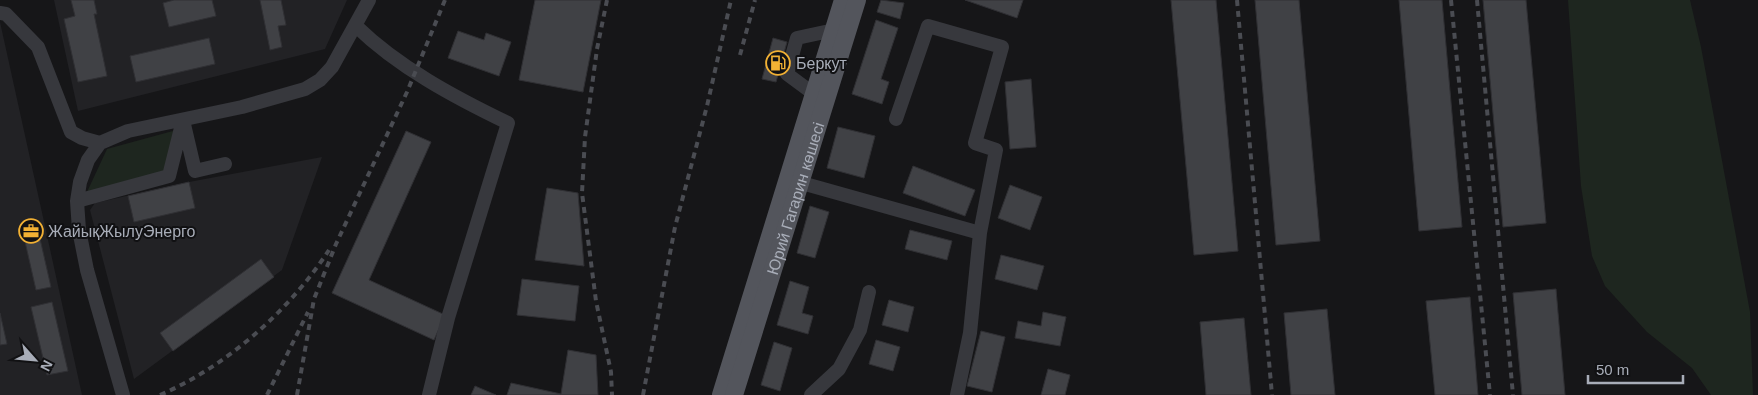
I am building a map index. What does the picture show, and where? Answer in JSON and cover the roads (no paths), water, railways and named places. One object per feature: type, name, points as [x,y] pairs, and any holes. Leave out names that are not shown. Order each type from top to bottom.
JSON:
[{"type":"main road","name":"Юрий Гагарин көшесі","points":[[734,395],[794,181],[814,94],[843,0]]},
{"type":"main road","name":"Юрий Гагарин көшесі","points":[[721,395],[857,0]]},
{"type":"street","points":[[122,395],[87,270],[79,230],[77,201],[80,182],[88,160],[100,143],[128,131],[242,107],[305,89],[320,80],[332,67],[370,0]]},
{"type":"street","points":[[0,13],[6,14],[38,47],[71,132],[82,138],[100,143]]},
{"type":"street","points":[[356,26],[375,45],[415,72],[477,108],[508,123],[448,318],[429,395]]},
{"type":"street","points":[[896,119],[928,26],[1002,47],[975,143],[996,150],[980,233],[970,333],[957,395]]},
{"type":"street","points":[[814,94],[787,74],[797,38],[834,30]]},
{"type":"street","points":[[183,120],[194,171],[225,164]]},
{"type":"street","points":[[77,201],[169,176],[183,120]]},
{"type":"street","points":[[794,181],[980,233]]},
{"type":"street","points":[[811,395],[839,368],[860,330],[869,292]]},
{"type":"railway","points":[[297,395],[314,299],[336,244],[407,92],[445,0]]},
{"type":"railway","points":[[607,0],[597,49],[585,137],[582,193],[596,301],[611,372],[612,395]]},
{"type":"railway","points":[[643,395],[675,227],[707,106],[731,0]]},
{"type":"railway","points":[[740,55],[755,0]]},
{"type":"railway","points":[[1237,0],[1272,395]]},
{"type":"railway","points":[[1451,0],[1490,395]]},
{"type":"railway","points":[[1477,0],[1513,395]]},
{"type":"railway","points":[[160,395],[209,369],[255,334],[295,294],[329,250]]},
{"type":"railway","points":[[267,395],[308,312]]},
{"type":"place","name":"Беркут","points":[[778,63]]},
{"type":"place","name":"ЖайықЖылуЭнерго","points":[[31,231]]}]
